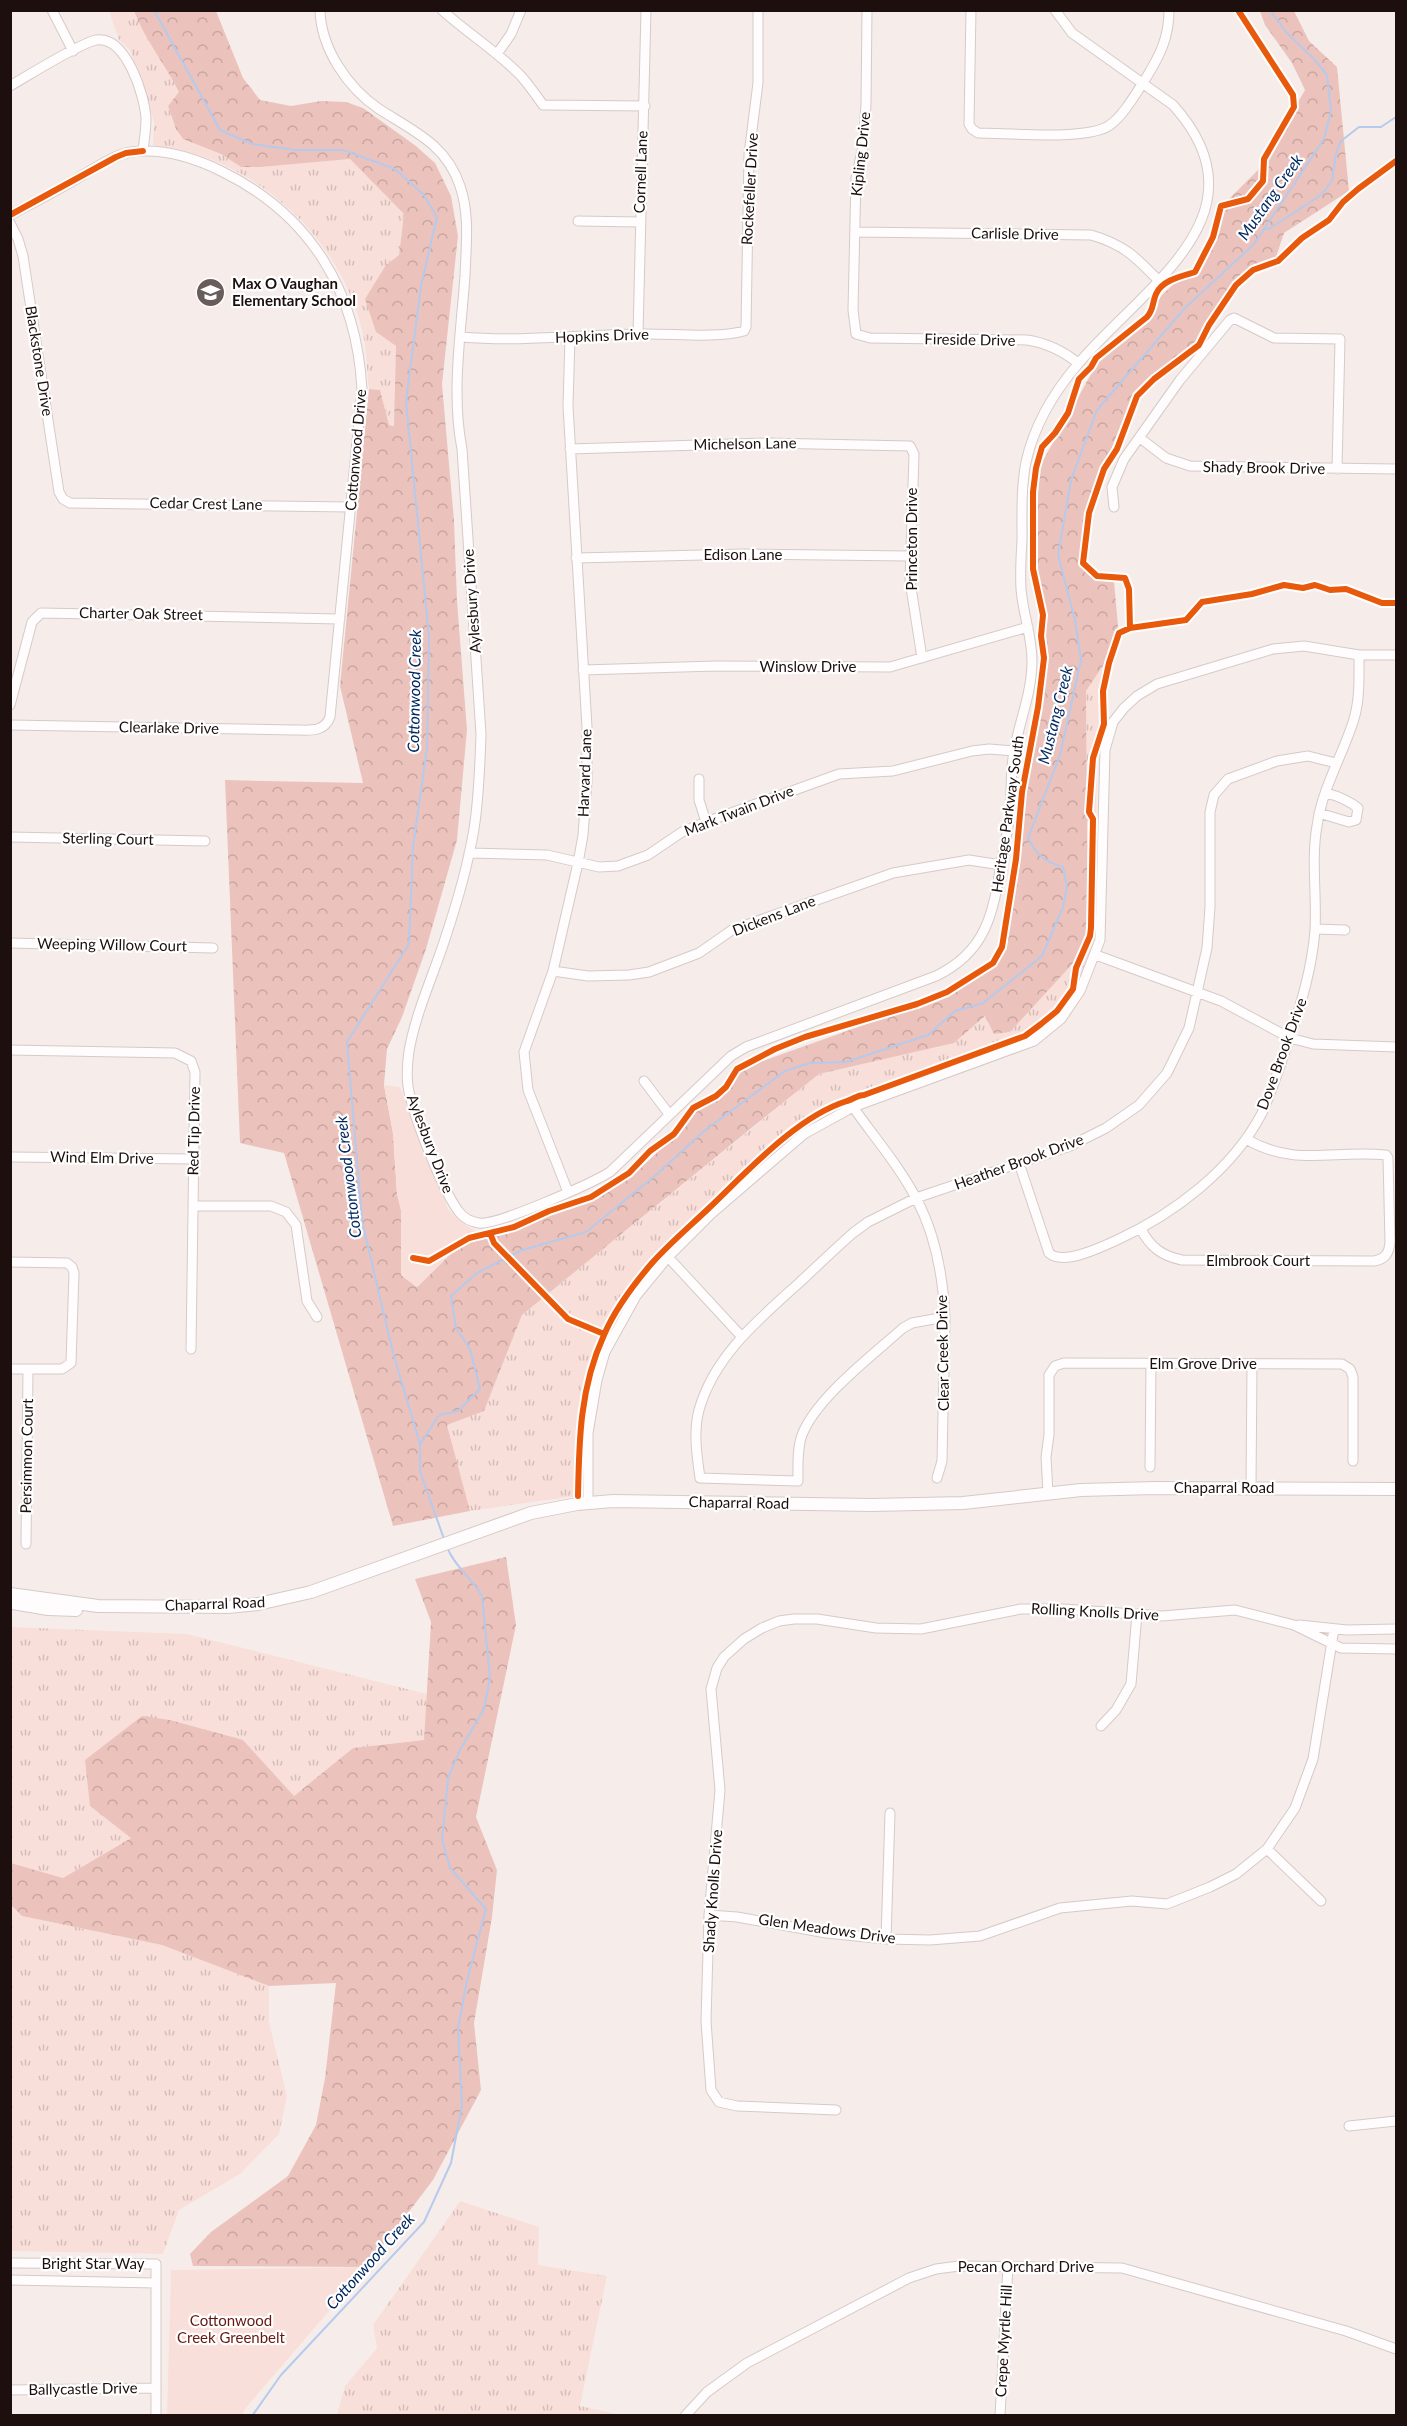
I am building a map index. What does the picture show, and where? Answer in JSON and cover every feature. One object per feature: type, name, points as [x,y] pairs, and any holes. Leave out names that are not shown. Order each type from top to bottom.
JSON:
[{"type":"main road","name":"Chaparral Road","points":[[10,1603],[58,1610],[98,1606],[228,1607],[258,1604],[311,1592],[505,1522],[548,1509],[588,1503],[613,1501],[872,1505],[963,1503],[1048,1493],[1155,1488],[1396,1489]]},
{"type":"main road","name":"Chaparral Road","points":[[10,1594],[98,1606]]},
{"type":"street","points":[[52,10],[73,51]]},
{"type":"street","name":"Aylesbury Drive","points":[[320,10],[322,28],[328,46],[348,80],[377,108],[422,135],[447,159],[460,185],[465,207],[467,237],[458,417],[481,734],[480,777],[469,853],[445,939],[427,987],[412,1038],[407,1076],[409,1094],[415,1113],[448,1194],[459,1212],[474,1222]]},
{"type":"street","points":[[442,10],[521,76],[543,105],[645,106]]},
{"type":"street","points":[[497,54],[511,34],[521,10]]},
{"type":"street","name":"Cornell Lane","points":[[638,334],[646,10]]},
{"type":"street","name":"Rockefeller Drive","points":[[744,331],[746,327],[749,154],[758,82],[758,10]]},
{"type":"street","name":"Kipling Drive","points":[[856,334],[853,310],[856,178],[866,104],[867,10]]},
{"type":"street","points":[[971,10],[969,124],[974,132],[1074,134],[1096,132],[1118,118],[1164,49],[1169,26],[1169,10]]},
{"type":"street","name":"Heritage Parkway South","points":[[474,1222],[483,1224],[491,1222],[594,1182],[610,1172],[731,1056],[746,1047],[792,1028],[914,985],[948,970],[963,959],[982,936],[993,911],[1010,811],[1014,751],[1027,704],[1032,664],[1031,639],[1021,588],[1023,478],[1027,460],[1041,420],[1053,398],[1078,363],[1190,246],[1201,225],[1209,188],[1209,173],[1203,148],[1184,116],[1173,105],[1072,33],[1055,10]]},
{"type":"street","points":[[10,86],[94,40],[112,42],[122,50],[143,103],[146,119],[143,151]]},
{"type":"street","name":"Cottonwood Drive","points":[[10,215],[126,153],[143,151],[169,153],[219,170],[275,204],[315,246],[330,269],[346,305],[361,362],[362,408],[330,717],[326,726]]},
{"type":"street","points":[[578,221],[639,222]]},
{"type":"street","name":"Blackstone Drive","points":[[10,223],[23,256],[59,492],[63,499]]},
{"type":"street","name":"Carlisle Drive","points":[[855,232],[1091,235],[1121,246],[1158,280]]},
{"type":"street","points":[[1114,507],[1112,487],[1124,459],[1180,380],[1232,319],[1239,319],[1251,328],[1274,338],[1340,339],[1337,469]]},
{"type":"street","name":"Hopkins Drive","points":[[461,337],[570,338],[638,334],[724,334],[744,331]]},
{"type":"street","name":"Fireside Drive","points":[[856,334],[870,338],[1028,340],[1046,344],[1067,354],[1078,363]]},
{"type":"street","name":"Harvard Lane","points":[[568,1192],[528,1090],[524,1072],[524,1052],[553,971],[578,863],[583,835],[587,781],[587,727],[568,406],[570,338]]},
{"type":"street","name":"Shady Brook Drive","points":[[1140,438],[1166,458],[1190,466],[1396,469]]},
{"type":"street","name":"Michelson Lane","points":[[570,449],[767,443],[897,445],[910,446],[914,454]]},
{"type":"street","name":"Princeton Drive","points":[[914,454],[909,556],[912,598],[922,658]]},
{"type":"street","name":"Cedar Crest Lane","points":[[63,499],[70,502],[350,507]]},
{"type":"street","name":"Edison Lane","points":[[576,558],[745,554],[909,556]]},
{"type":"street","name":"Charter Oak Street","points":[[10,705],[32,622],[41,613],[340,619]]},
{"type":"street","name":"Winslow Drive","points":[[583,670],[715,666],[890,667],[1028,627]]},
{"type":"street","points":[[588,1503],[588,1433],[597,1380],[605,1352],[636,1296],[668,1257],[711,1214],[804,1134],[853,1107],[1034,1041],[1060,1019],[1080,990],[1096,955],[1100,940],[1105,750],[1113,722],[1124,708],[1137,696],[1157,684],[1274,648],[1304,646],[1359,656],[1396,655]]},
{"type":"street","name":"Dove Brook Drive","points":[[1019,1163],[1052,1256],[1059,1258],[1091,1252],[1141,1229],[1189,1197],[1246,1139],[1274,1086],[1304,994],[1315,929],[1314,853],[1319,813],[1356,713],[1359,656]]},
{"type":"street","name":"Clearlake Drive","points":[[10,725],[294,730],[318,730],[326,726]]},
{"type":"street","name":"Mark Twain Drive","points":[[469,853],[547,855],[599,867],[618,866],[632,862],[682,832],[705,822],[839,774],[892,771],[972,751],[989,749],[1014,751]]},
{"type":"street","name":"Heather Brook Drive","points":[[945,1317],[912,1323],[903,1328],[814,1413],[802,1436],[798,1481],[700,1478],[695,1444],[698,1412],[708,1385],[722,1362],[742,1337],[853,1233],[868,1222],[916,1198],[1070,1146],[1106,1128],[1139,1105],[1167,1073],[1187,1035],[1207,948],[1210,907],[1210,812],[1214,795],[1228,779],[1277,761],[1308,756],[1336,763]]},
{"type":"street","points":[[699,778],[699,800],[705,822]]},
{"type":"street","points":[[1319,813],[1349,822],[1356,820],[1359,814],[1358,808],[1353,804],[1326,793]]},
{"type":"street","name":"Sterling Court","points":[[10,837],[205,841]]},
{"type":"street","name":"Dickens Lane","points":[[553,971],[588,976],[649,972],[699,953],[732,930],[893,873],[969,860],[1001,865]]},
{"type":"street","points":[[1315,929],[1345,930]]},
{"type":"street","name":"Weeping Willow Court","points":[[10,943],[213,948]]},
{"type":"street","points":[[1096,955],[1221,1001],[1290,1038],[1313,1044],[1396,1047]]},
{"type":"street","name":"Red Tip Drive","points":[[10,1050],[175,1053],[186,1057],[195,1072],[191,1349]]},
{"type":"street","points":[[644,1081],[669,1114]]},
{"type":"street","name":"Clear Creek Drive","points":[[853,1107],[916,1198],[928,1224],[937,1259],[945,1317],[942,1461],[937,1479]]},
{"type":"street","name":"Elmbrook Court","points":[[1141,1229],[1151,1245],[1159,1251],[1182,1260],[1374,1261],[1384,1258],[1390,1242],[1388,1158],[1381,1155],[1287,1155],[1261,1148],[1246,1139]]},
{"type":"street","name":"Wind Elm Drive","points":[[10,1156],[194,1159]]},
{"type":"street","points":[[193,1206],[271,1206],[286,1212],[296,1225],[307,1301],[317,1317]]},
{"type":"street","points":[[668,1257],[742,1337]]},
{"type":"street","points":[[10,1262],[63,1263],[72,1267],[74,1273],[73,1356],[69,1366],[62,1369],[10,1369]]},
{"type":"street","name":"Elm Grove Drive","points":[[1048,1493],[1046,1457],[1049,1435],[1049,1375],[1055,1366],[1064,1364],[1338,1364],[1350,1369],[1353,1377],[1353,1461]]},
{"type":"street","points":[[1150,1467],[1151,1364]]},
{"type":"street","points":[[1251,1488],[1252,1364]]},
{"type":"street","name":"Persimmon Court","points":[[26,1544],[28,1369]]},
{"type":"street","name":"Rolling Knolls Drive","points":[[711,1685],[717,1668],[734,1648],[762,1628],[779,1621],[817,1619],[876,1628],[900,1629],[950,1624],[1021,1609],[1063,1609],[1162,1616],[1235,1610],[1294,1625],[1334,1629],[1393,1629]]},
{"type":"street","points":[[1101,1726],[1116,1710],[1131,1684],[1137,1614]]},
{"type":"street","name":"Rolling Knolls Drive","points":[[1294,1625],[1341,1648],[1393,1649]]},
{"type":"street","name":"Glen Meadows Drive","points":[[709,1915],[886,1939],[930,1940],[980,1936],[1060,1908],[1132,1901],[1167,1904],[1224,1881],[1267,1849],[1295,1808],[1309,1773],[1319,1731],[1334,1629]]},
{"type":"street","points":[[1393,1629],[1393,1649]]},
{"type":"street","name":"Shady Knolls Drive","points":[[711,1685],[712,1722],[720,1790],[709,1915],[706,2021],[713,2096],[725,2104],[737,2106],[836,2110]]},
{"type":"street","points":[[886,1939],[890,1813]]},
{"type":"street","points":[[1267,1849],[1321,1901]]},
{"type":"street","points":[[1349,2126],[1396,2121]]},
{"type":"street","name":"Bright Star Way","points":[[10,2263],[156,2264],[156,2283],[10,2280]]},
{"type":"street","name":"Pecan Orchard Drive","points":[[685,2415],[708,2392],[747,2363],[892,2286],[936,2269],[959,2266],[1102,2266],[1131,2270],[1352,2333],[1396,2349]]},
{"type":"street","name":"Crepe Myrtle Hill","points":[[1000,2415],[1008,2266]]},
{"type":"street","points":[[156,2283],[156,2415]]},
{"type":"street","name":"Ballycastle Drive","points":[[10,2390],[156,2388]]},
{"type":"green space","points":[[109,11],[134,11],[180,92],[168,106],[176,129],[183,139],[221,154],[241,167],[350,159],[404,213],[399,255],[386,265],[376,332],[396,346],[395,426],[389,425],[380,390],[369,389],[364,339],[355,306],[341,276],[323,247],[302,222],[250,179],[189,152],[153,145],[154,122],[130,50],[119,40]]},
{"type":"green space","points":[[134,11],[216,11],[243,78],[260,100],[291,106],[321,101],[346,102],[363,108],[416,146],[435,163],[451,196],[458,236],[442,384],[454,521],[457,601],[467,730],[457,840],[426,949],[402,1017],[387,1049],[384,1085],[393,1133],[397,1194],[401,1210],[401,1275],[417,1287],[460,1245],[539,1220],[592,1199],[632,1176],[678,1133],[696,1111],[730,1087],[743,1068],[948,995],[995,965],[1005,945],[1044,682],[1045,624],[1038,580],[1037,510],[1040,466],[1100,358],[1142,324],[1162,295],[1177,281],[1196,274],[1217,238],[1223,205],[1258,170],[1305,90],[1292,63],[1265,25],[1260,11],[1294,11],[1309,41],[1337,67],[1349,191],[1284,233],[1276,257],[1245,272],[1210,316],[1198,342],[1134,392],[1088,507],[1080,561],[1096,578],[1114,581],[1118,626],[1106,661],[1086,691],[1088,931],[1075,961],[1010,1032],[994,1034],[985,1016],[954,1043],[819,1074],[522,1315],[484,1411],[447,1425],[470,1511],[393,1526],[284,1153],[240,1143],[225,780],[363,783],[340,686],[369,389],[380,390],[389,425],[394,426],[396,346],[376,332],[365,299],[386,265],[399,255],[404,214],[350,159],[241,167],[221,154],[183,139],[176,129],[168,106],[179,92]]},
{"type":"green space","points":[[1106,661],[1107,716],[1097,754],[1094,932],[1090,952],[1077,987],[1058,1013],[1031,1036],[843,1106],[762,1162],[687,1231],[643,1277],[613,1324],[594,1370],[581,1427],[583,1495],[470,1511],[447,1425],[484,1411],[522,1315],[819,1074],[954,1043],[985,1016],[1010,1032],[1074,961],[1088,931],[1086,691]]},
{"type":"green space","points":[[384,1085],[400,1087],[448,1209],[461,1222],[486,1238],[460,1245],[417,1287],[401,1275],[401,1210],[397,1194],[393,1133]]},
{"type":"green space","points":[[506,1557],[516,1625],[476,1817],[497,1870],[492,1917],[474,2023],[481,2090],[433,2180],[367,2267],[193,2266],[190,2254],[211,2232],[288,2176],[316,2125],[325,2078],[336,1983],[269,1986],[162,1945],[22,1916],[11,1905],[11,1863],[63,1878],[131,1838],[90,1806],[85,1760],[142,1716],[170,1720],[243,1740],[294,1796],[353,1748],[424,1740],[431,1622],[415,1579]]},
{"type":"green space","points":[[10,1627],[187,1634],[427,1694],[424,1740],[353,1748],[294,1796],[243,1740],[90,1806],[132,1837],[63,1878],[11,1863]]},
{"type":"green space","points":[[10,1905],[22,1916],[162,1945],[269,1986],[269,2022],[287,2096],[279,2134],[240,2174],[179,2210],[163,2254],[11,2251]]},
{"type":"green space","points":[[460,2201],[539,2227],[538,2265],[607,2276],[580,2406],[621,2415],[337,2415],[345,2386],[377,2348],[373,2325]]},
{"type":"green space","name":"Cottonwood Creek Greenbelt","points":[[367,2267],[244,2410],[243,2415],[167,2415],[171,2270]]},
{"type":"waterway","name":"Cottonwood Creek","points":[[154,10],[220,130],[252,144],[295,150],[343,150],[395,169],[423,194],[437,217],[421,286],[406,401],[429,637],[427,748],[413,847],[409,944],[347,1042],[362,1221],[393,1353],[420,1444],[420,1471],[444,1539]]},
{"type":"waterway","name":"Mustang Creek","points":[[421,1443],[439,1415],[458,1411],[480,1389],[470,1349],[456,1328],[451,1296],[477,1273],[522,1250],[586,1232],[657,1174],[704,1131],[785,1071],[810,1063],[846,1062],[928,1035],[955,1011],[983,1003],[1042,956],[1063,907],[1067,887],[1063,867],[1042,857],[1028,838],[1060,755],[1081,660],[1075,620],[1058,555],[1071,480],[1097,410],[1185,308],[1254,244],[1324,139],[1331,111],[1327,75],[1286,32],[1270,10]]},
{"type":"waterway","points":[[1265,229],[1269,229],[1321,195],[1332,181],[1336,153],[1341,141],[1359,127],[1381,127],[1396,117]]},
{"type":"waterway","name":"Cottonwood Creek","points":[[252,2416],[281,2375],[424,2222],[451,2163],[462,2105],[458,2028],[467,1981],[486,1909],[450,1868],[442,1839],[448,1778],[460,1750],[484,1709],[490,1678],[482,1596],[454,1560],[447,1547]]},
{"type":"cycle path","points":[[413,1258],[429,1261],[469,1238],[514,1227],[549,1211],[591,1197],[629,1173],[650,1151],[674,1134],[693,1108],[716,1096],[726,1087],[737,1069],[775,1049],[805,1037],[917,1004],[947,992],[993,963],[1002,947],[1016,859],[1022,792],[1038,707],[1044,658],[1041,636],[1043,615],[1033,569],[1033,492],[1036,468],[1042,447],[1055,433],[1068,413],[1079,379],[1096,358],[1147,317],[1156,294],[1163,285],[1195,272],[1213,237],[1221,206],[1248,199],[1263,181],[1264,159],[1294,107],[1293,95],[1238,10]]},
{"type":"cycle path","points":[[10,215],[116,157],[143,151]]},
{"type":"cycle path","points":[[1130,628],[1129,589],[1125,578],[1097,576],[1083,563],[1089,513],[1104,469],[1117,449],[1137,396],[1154,379],[1199,345],[1209,325],[1236,285],[1253,270],[1278,261],[1302,238],[1329,220],[1343,202],[1358,189],[1396,161]]},
{"type":"cycle path","points":[[578,1496],[582,1414],[596,1355],[608,1325],[619,1306],[638,1279],[659,1256],[773,1147],[809,1119],[857,1096],[1025,1036],[1057,1011],[1073,989],[1076,968],[1090,936],[1093,819],[1089,812],[1093,758],[1104,724],[1103,691],[1119,633],[1130,628],[1186,620],[1202,602],[1252,594],[1284,585],[1303,588],[1315,585],[1330,590],[1346,589],[1382,603],[1396,603]]},
{"type":"cycle path","points":[[490,1233],[494,1243],[568,1319],[604,1334]]},
{"type":"place","name":"Max O Vaughan Elementary School","points":[[211,293]]}]
